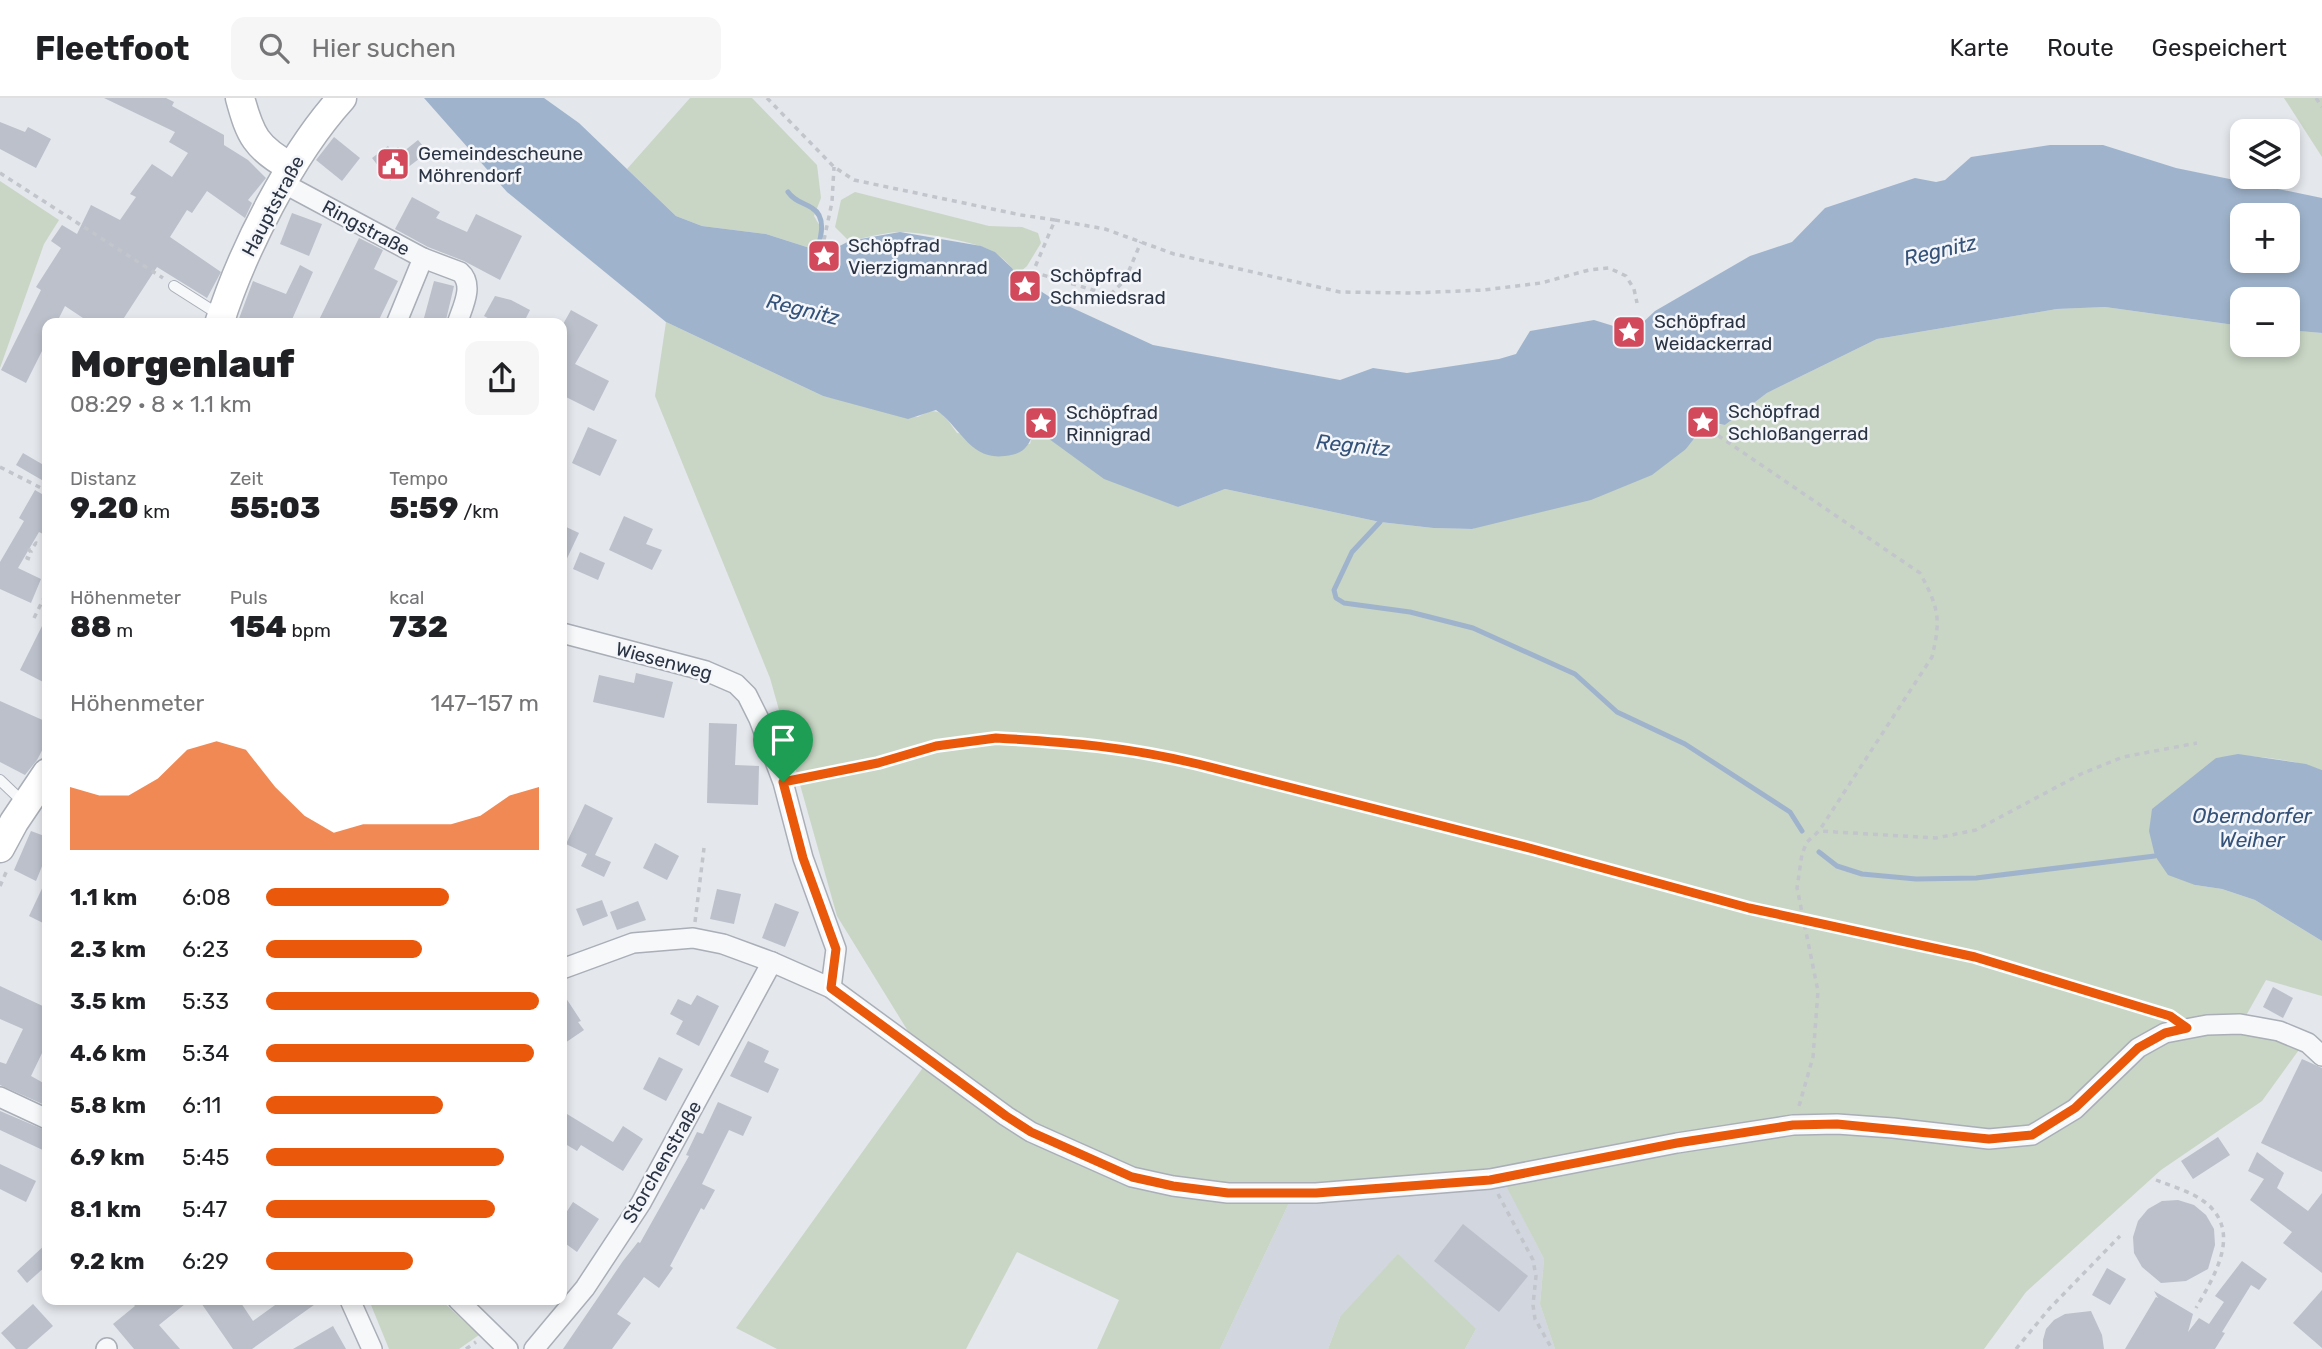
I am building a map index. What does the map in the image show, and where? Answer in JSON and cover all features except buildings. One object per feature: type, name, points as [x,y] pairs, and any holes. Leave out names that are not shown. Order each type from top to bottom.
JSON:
[{"type":"street","points":[[240,98],[248,128],[255,140],[287,175]]},
{"type":"street","name":"Hauptstraße","points":[[221,318],[260,225],[287,175],[327,115],[342,98]]},
{"type":"street","name":"Ringstraße","points":[[287,175],[424,258],[399,318]]},
{"type":"street","points":[[424,258],[460,272],[465,277],[467,291],[459,318]]},
{"type":"street","name":"Wiesenweg","points":[[567,634],[706,671],[736,684],[747,695],[783,782],[803,858],[836,949],[831,988]]},
{"type":"street","points":[[0,848],[29,800]]},
{"type":"street","points":[[567,967],[633,943],[693,938],[723,944],[831,988],[1014,1121],[1080,1155],[1132,1177],[1173,1186],[1241,1193],[1316,1193],[1490,1180],[1677,1143],[1793,1125],[1848,1125],[1989,1139],[2032,1135],[2075,1108],[2138,1048],[2165,1033],[2187,1028],[2240,1024],[2279,1031],[2308,1043],[2322,1056]]},
{"type":"street","name":"Storchenstraße","points":[[534,1349],[585,1288],[641,1203],[772,962]]},
{"type":"street","points":[[0,1097],[42,1117]]},
{"type":"street","points":[[353,1305],[372,1349]]},
{"type":"street","points":[[463,1305],[508,1349]]},
{"type":"lane","points":[[174,286],[217,318]]},
{"type":"lane","points":[[0,780],[29,800]]},
{"type":"path","points":[[767,98],[834,167],[854,180],[1021,215],[1105,229],[1174,254],[1340,292],[1483,290],[1541,283],[1589,270],[1609,268],[1626,276],[1634,289],[1637,303]]},
{"type":"path","points":[[2316,98],[2322,107]]},
{"type":"path","points":[[824,240],[832,202],[834,167]]},
{"type":"path","points":[[0,173],[174,286]]},
{"type":"path","points":[[1030,279],[1055,220]]},
{"type":"path","points":[[1033,272],[1112,293],[1125,280],[1141,242]]},
{"type":"path","points":[[1710,430],[1920,573],[1935,601],[1938,630],[1932,657],[1819,831],[1807,842],[1802,854],[1797,888],[1818,991],[1812,1057],[1793,1125]]},
{"type":"path","points":[[0,467],[42,488]]},
{"type":"path","points":[[30,559],[27,558],[29,550],[36,543],[39,544]]},
{"type":"path","points":[[34,618],[42,602]]},
{"type":"path","points":[[783,782],[878,763],[936,746],[996,738],[1098,744],[1149,752],[1802,920],[1975,957],[2170,1016],[2187,1028]]},
{"type":"path","points":[[1819,831],[1936,838],[1976,830],[2091,769],[2123,757],[2197,743]]},
{"type":"path","points":[[693,938],[704,848]]},
{"type":"path","points":[[1490,1180],[1533,1260],[1536,1276],[1533,1305],[1535,1319],[1552,1349]]},
{"type":"path","points":[[2156,1180],[2201,1199],[2215,1213],[2223,1233],[2223,1253],[2217,1271],[2196,1308]]},
{"type":"path","points":[[2016,1349],[2049,1309],[2120,1236]]},
{"type":"shaded area","points":[[1500,1172],[1544,1259],[1540,1304],[1555,1349],[1465,1349],[1476,1329],[1340,1317],[1328,1349],[1220,1349],[1289,1203]]},
{"type":"green space","points":[[690,98],[752,98],[817,165],[821,198],[814,216],[822,230],[813,249],[766,234],[702,226],[676,216],[627,169]]},
{"type":"green space","points":[[2284,98],[2322,98],[2322,157],[2300,119]]},
{"type":"green space","points":[[0,181],[59,220],[44,244],[0,368]]},
{"type":"green space","points":[[855,192],[989,226],[1022,227],[1038,233],[1041,243],[1027,266],[1017,275],[994,252],[947,238],[898,232],[849,241],[835,227],[841,200]]},
{"type":"green space","points":[[2105,307],[2230,324],[2230,357],[2300,357],[2300,331],[2322,333],[2322,770],[2270,758],[2216,758],[2195,885],[2222,889],[2255,900],[2322,941],[2322,996],[2266,980],[2243,1021],[2301,1047],[2262,1101],[2161,1170],[2026,1292],[1984,1349],[1555,1349],[1540,1304],[1544,1259],[1499,1172],[1289,1203],[1220,1349],[1097,1349],[1119,1300],[1017,1252],[966,1349],[777,1349],[736,1328],[927,1062],[837,916],[770,678],[655,396],[666,322],[823,396],[918,417],[932,411],[941,413],[957,433],[1030,444],[1034,430],[1178,507],[1225,489],[1380,522],[1472,529],[1686,449],[1702,431],[1712,426],[1725,425],[1767,393],[1877,339],[2057,309]]},
{"type":"green space","points":[[1398,1254],[1476,1329],[1465,1349],[1328,1349],[1340,1317]]},
{"type":"green space","points":[[371,1305],[446,1305],[479,1335],[459,1349],[389,1349]]},
{"type":"water","name":"Regnitz","points":[[424,98],[544,98],[579,123],[676,216],[702,226],[766,234],[813,249],[836,248],[849,241],[900,232],[981,246],[995,252],[1017,276],[1053,299],[1153,345],[1340,380],[1373,368],[1407,373],[1499,359],[1516,354],[1530,331],[1594,320],[1620,328],[1638,327],[1655,311],[1750,256],[1792,242],[1825,208],[1915,178],[1936,182],[1945,180],[1971,157],[2050,145],[2103,145],[2176,168],[2230,179],[2230,189],[2278,189],[2322,198],[2322,333],[2300,331],[2300,287],[2230,287],[2230,324],[2105,307],[2057,309],[1877,339],[1767,393],[1725,425],[1714,423],[1700,431],[1686,449],[1652,475],[1591,500],[1472,529],[1380,522],[1225,489],[1178,507],[1104,479],[1035,430],[1021,451],[1011,455],[993,456],[974,448],[936,410],[908,419],[823,396],[666,322],[507,192]]},
{"type":"water","name":"Oberndorfer Weiher","points":[[2238,754],[2306,764],[2322,770],[2322,941],[2255,900],[2222,889],[2195,885],[2168,875],[2155,856],[2149,831],[2152,809],[2216,758]]},
{"type":"waterway","points":[[788,192],[796,200],[812,208],[820,217],[822,228],[817,251]]},
{"type":"waterway","points":[[1380,522],[1352,552],[1334,590],[1336,598],[1344,603],[1410,612],[1473,628],[1575,674],[1617,712],[1685,744],[1790,812],[1802,831]]},
{"type":"waterway","points":[[1819,852],[1837,866],[1862,874],[1916,879],[1976,878],[2155,856]]},
{"type":"place","name":"Gemeindescheune Möhrendorf","points":[[393,164]]},
{"type":"place","name":"Schöpfrad Vierzigmannrad","points":[[824,256]]},
{"type":"place","name":"Schöpfrad Schmiedsrad","points":[[1025,286]]},
{"type":"place","name":"Schöpfrad Weidackerrad","points":[[1629,332]]},
{"type":"place","name":"Schöpfrad Schloßangerrad","points":[[1703,422]]},
{"type":"place","name":"Schöpfrad Rinnigrad","points":[[1041,423]]},
{"type":"route","points":[[996,738],[1098,744],[1149,752],[1533,849],[1749,908],[1975,957],[2170,1016],[2187,1028],[2165,1033],[2138,1048],[2075,1108],[2032,1135],[1989,1139],[1837,1124],[1793,1125],[1677,1143],[1490,1180],[1316,1193],[1228,1193],[1173,1186],[1132,1177],[1031,1132],[831,988],[836,949],[803,858],[783,782],[878,763],[936,746],[996,738]]}]
